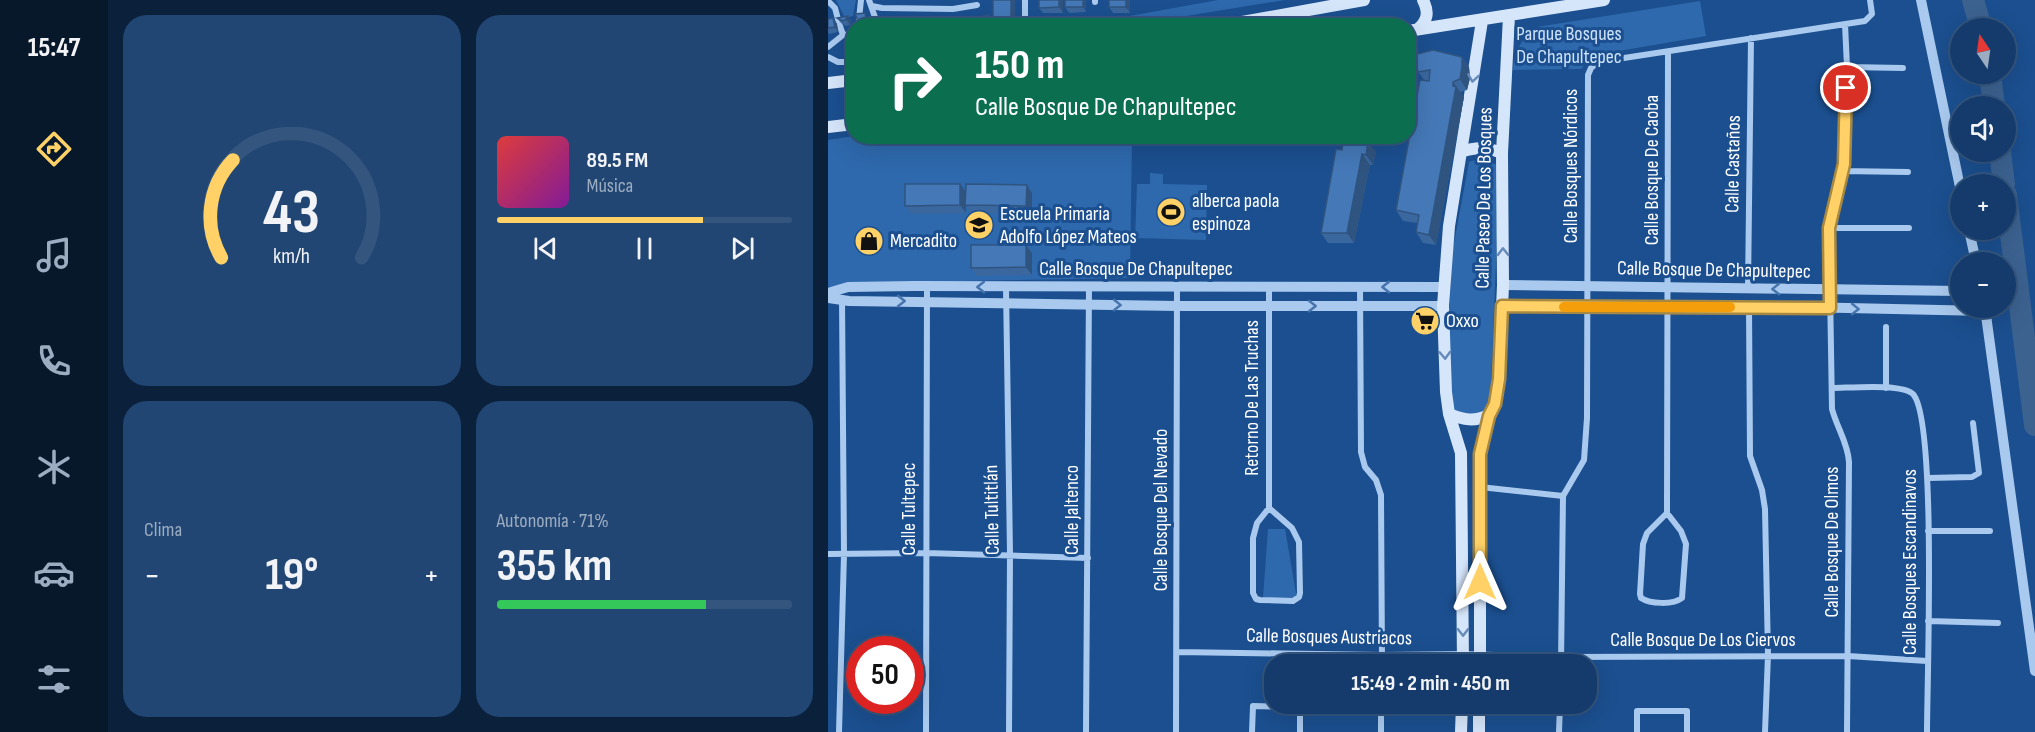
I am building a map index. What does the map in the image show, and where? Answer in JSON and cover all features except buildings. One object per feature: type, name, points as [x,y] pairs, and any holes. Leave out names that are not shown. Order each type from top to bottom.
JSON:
[{"type":"main road","points":[[1264,18],[1364,0]]},
{"type":"main road","points":[[1416,28],[1426,22],[1428,10],[1424,0]]},
{"type":"main road","points":[[1416,30],[1482,21],[1578,2],[1604,0]]},
{"type":"main road","name":"Calle Paseo De Los Bosques","points":[[1480,654],[1480,454],[1489,416],[1495,404],[1499,379],[1503,285],[1502,153],[1509,16]]},
{"type":"main road","name":"Calle Paseo De Los Bosques","points":[[1463,654],[1461,453],[1449,414],[1446,392],[1443,306],[1449,226],[1482,21]]},
{"type":"main road","points":[[828,83],[846,81]]},
{"type":"main road","points":[[828,127],[846,125]]},
{"type":"main road","points":[[1461,152],[1482,147],[1502,153]]},
{"type":"main road","points":[[1449,414],[1464,420],[1478,420],[1489,416]]},
{"type":"main road","points":[[1461,732],[1462,714]]},
{"type":"main road","points":[[1479,714],[1479,732]]},
{"type":"street","points":[[859,18],[861,0]]},
{"type":"street","points":[[1025,0],[1026,18]]},
{"type":"street","name":"Calle Bosques Nórdicos","points":[[1563,496],[1584,460],[1587,418],[1588,75],[1591,68],[1598,62],[1868,20],[1872,14],[1870,0]]},
{"type":"street","points":[[1921,0],[1957,174]]},
{"type":"street","points":[[828,1],[835,8],[843,35]]},
{"type":"street","points":[[871,3],[882,8],[952,9],[977,5]]},
{"type":"street","points":[[871,3],[876,18]]},
{"type":"street","points":[[1830,289],[1829,228],[1845,152],[1847,67],[1845,24]]},
{"type":"street","points":[[828,46],[846,35]]},
{"type":"street","name":"Calle Castaños","points":[[1748,290],[1751,38]]},
{"type":"street","name":"Calle Bosque De Caoba","points":[[1667,513],[1668,52]]},
{"type":"street","points":[[828,57],[838,62],[846,62]]},
{"type":"street","points":[[1847,67],[1903,68]]},
{"type":"street","points":[[1842,171],[1908,172]]},
{"type":"street","points":[[1829,228],[1909,228]]},
{"type":"street","name":"Calle Bosque De Chapultepec","points":[[1503,285],[1950,291]]},
{"type":"street","name":"Calle Tultepec","points":[[926,732],[927,286]]},
{"type":"street","name":"Calle Bosque De Chapultepec","points":[[842,295],[848,287],[1444,287]]},
{"type":"street","name":"Calle Tultitlán","points":[[1006,287],[1010,554],[1008,732]]},
{"type":"street","name":"Calle Jaltenco","points":[[1086,732],[1089,287]]},
{"type":"street","name":"Calle Bosque Del Nevado","points":[[1176,732],[1178,651],[1177,287]]},
{"type":"street","name":"Retorno De Las Truchas","points":[[1269,287],[1269,508]]},
{"type":"street","points":[[1359,287],[1361,452],[1365,467],[1376,480],[1381,495],[1382,654]]},
{"type":"street","name":"Calle Bosque De Olmos","points":[[1830,289],[1833,409],[1836,423],[1848,448],[1849,462],[1847,732]]},
{"type":"street","points":[[839,732],[844,554],[842,295]]},
{"type":"street","name":"Calle Bosque De Chapultepec","points":[[828,296],[842,295],[927,302],[1089,305],[1443,306]]},
{"type":"street","name":"Calle Bosque De Chapultepec","points":[[1502,306],[1668,308],[1749,306],[1950,310]]},
{"type":"street","points":[[1749,306],[1748,436],[1750,456],[1762,490],[1765,509],[1768,655],[1765,732]]},
{"type":"street","points":[[1986,318],[2035,671]]},
{"type":"street","points":[[1832,388],[1886,388],[1886,327]]},
{"type":"street","name":"Calle Bosques Escandinavos","points":[[1886,388],[1900,388],[1912,393],[1920,408],[1928,478],[1927,732]]},
{"type":"street","points":[[1928,478],[1972,477],[1979,473],[1973,423]]},
{"type":"street","points":[[1479,487],[1563,496],[1561,654]]},
{"type":"street","points":[[1269,508],[1292,528],[1299,542],[1300,593],[1297,600],[1260,600],[1254,597],[1252,538],[1257,523],[1269,508]]},
{"type":"street","points":[[1667,513],[1681,531],[1686,544],[1683,595],[1675,602],[1647,602],[1641,598],[1640,594],[1643,543],[1647,533],[1667,513]]},
{"type":"street","points":[[1928,531],[1990,531]]},
{"type":"street","points":[[828,554],[1010,554],[1088,558]]},
{"type":"street","points":[[1928,621],[1998,623]]},
{"type":"street","name":"Calle Bosques Austriacos","points":[[1178,651],[1331,654]]},
{"type":"street","name":"Calle Bosque De Los Ciervos","points":[[1597,660],[1768,655],[1848,656],[1927,661]]},
{"type":"street","points":[[1252,732],[1253,706],[1300,706],[1300,732]]},
{"type":"street","points":[[1637,732],[1637,711],[1687,711],[1687,732]]},
{"type":"street","points":[[1381,714],[1381,732]]},
{"type":"street","points":[[1559,732],[1560,714]]},
{"type":"green space","points":[[836,0],[856,0],[853,16],[845,18]]},
{"type":"green space","points":[[1218,0],[1285,0],[1174,18],[1119,18]]},
{"type":"green space","name":"Parque Bosques De Chapultepec","points":[[1700,1],[1706,36],[1596,55],[1581,69],[1513,70],[1520,46],[1527,35],[1537,27]]},
{"type":"green space","points":[[846,137],[846,144],[1132,144],[1130,278],[962,281],[828,287],[828,140]]},
{"type":"green space","points":[[1478,159],[1488,160],[1500,167],[1490,407],[1479,415],[1454,416],[1445,401],[1452,254],[1469,162]]},
{"type":"green space","name":"alberca paola espinoza","points":[[1150,173],[1163,174],[1163,184],[1207,185],[1206,240],[1135,238],[1137,184],[1150,184]]},
{"type":"green space","points":[[1268,529],[1285,529],[1297,599],[1263,598]]},
{"type":"waterway","points":[[1973,0],[1978,18]]},
{"type":"waterway","points":[[1991,84],[1993,96]]},
{"type":"waterway","points":[[2001,162],[2003,174]]},
{"type":"waterway","points":[[2012,240],[2035,425]]},
{"type":"slow traffic","points":[[1564,307],[1730,307]]},
{"type":"place","name":"alberca paola espinoza","points":[[1171,212]]},
{"type":"place","name":"Escuela Primaria Adolfo López Mateos","points":[[979,225]]},
{"type":"place","name":"Mercadito","points":[[869,241]]},
{"type":"place","name":"Oxxo","points":[[1425,321]]},
{"type":"route","points":[[1480,582],[1480,454],[1489,416],[1495,404],[1499,379],[1502,306],[1830,308],[1829,228],[1844,164],[1846,88]]}]
